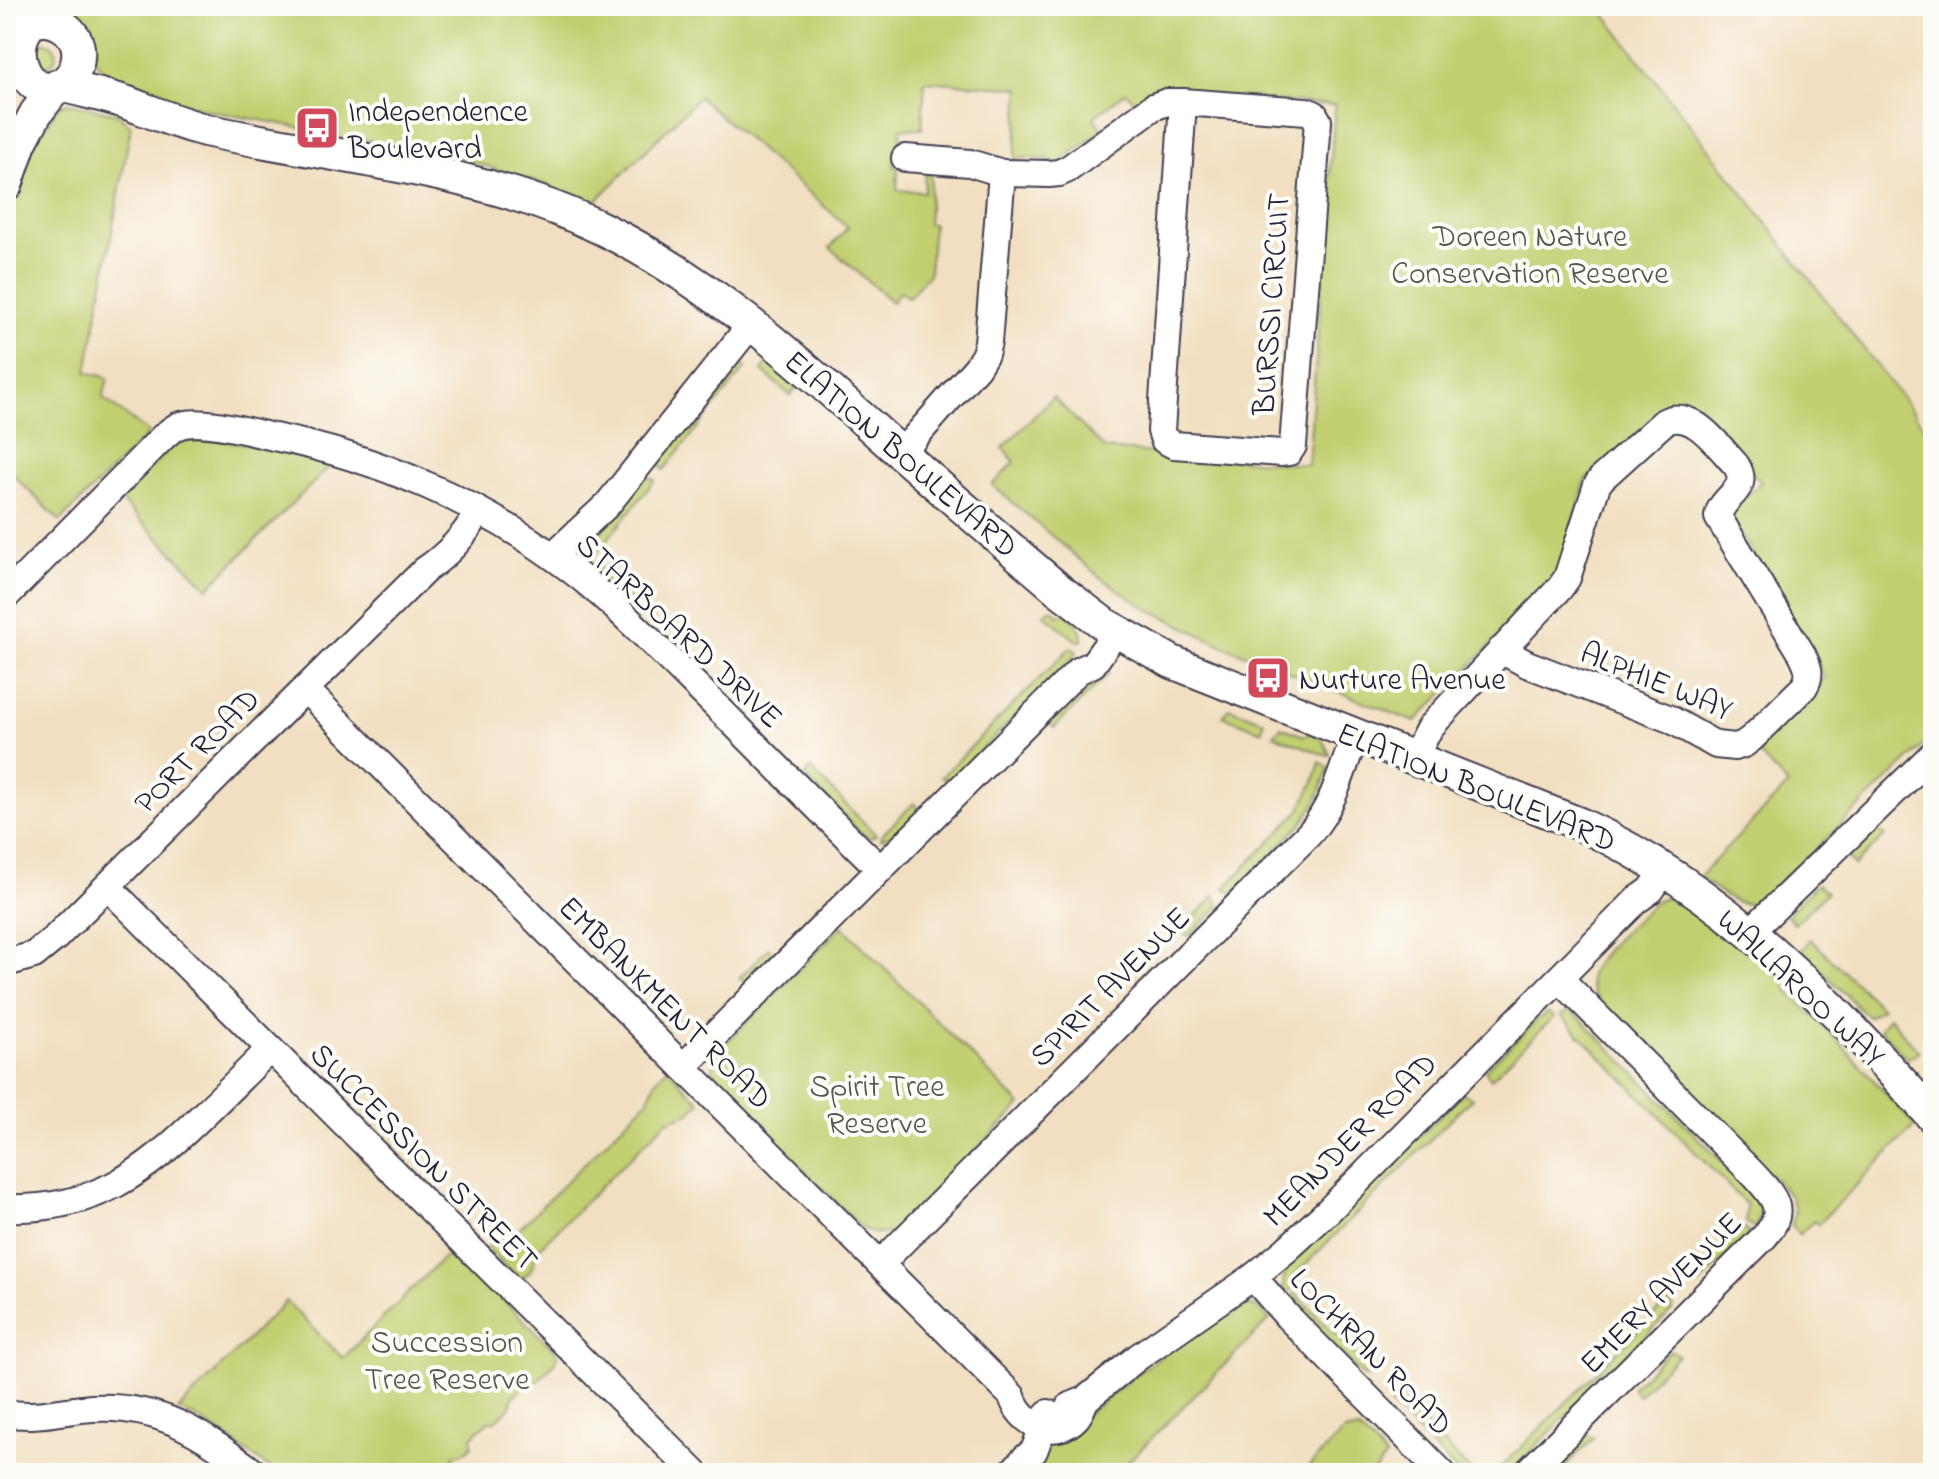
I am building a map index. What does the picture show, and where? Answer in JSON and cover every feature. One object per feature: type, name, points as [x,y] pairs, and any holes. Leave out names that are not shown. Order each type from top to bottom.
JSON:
[{"type":"street","points":[[6,185],[20,143],[36,113],[75,69],[79,52],[76,42],[63,26],[53,21],[19,18],[22,28],[10,49],[19,106],[20,143]]},
{"type":"street","name":"ELATION BOULEVARD","points":[[79,52],[92,72],[123,101]]},
{"type":"street","points":[[10,62],[20,79],[38,88],[59,85]]},
{"type":"street","name":"ELATION BOULEVARD","points":[[59,85],[123,101],[165,119],[203,129],[463,180],[566,212],[640,248],[680,271],[752,323],[1058,589],[1110,628],[1198,674],[1582,825],[1660,867]]},
{"type":"street","name":"BURSSI CIRCUIT","points":[[905,158],[970,163],[1002,173],[1059,173],[1153,107],[1167,102],[1183,102],[1306,111],[1314,114],[1318,121],[1293,446],[1289,452],[1174,445],[1164,440],[1161,431],[1183,102]]},
{"type":"street","points":[[901,453],[985,354],[1002,173]]},
{"type":"street","points":[[562,563],[570,539],[607,505],[752,323]]},
{"type":"street","name":"ALPHIE WAY","points":[[1414,758],[1430,727],[1567,578],[1594,492],[1602,478],[1672,418],[1690,420],[1699,427],[1741,472],[1742,480],[1738,488],[1722,505],[1718,517],[1802,654],[1810,673],[1804,687],[1752,738],[1735,747],[1725,747],[1670,719],[1527,664],[1501,650]]},
{"type":"street","name":"STARBOARD DRIVE","points":[[6,596],[164,436],[180,425],[213,425],[329,451],[399,473],[470,506],[530,540],[562,563],[639,629],[880,869]]},
{"type":"street","name":"PORT ROAD","points":[[6,963],[34,955],[108,887],[425,570],[453,525],[470,506]]},
{"type":"street","points":[[683,1067],[1078,671],[1093,664],[1110,628]]},
{"type":"street","name":"EMBANKMENT ROAD","points":[[305,689],[1012,1396],[1020,1397],[1041,1418]]},
{"type":"street","name":"SPIRIT AVENUE","points":[[880,1264],[1309,834],[1329,804],[1355,735]]},
{"type":"street","points":[[1750,932],[1933,754]]},
{"type":"street","name":"WALLAROO WAY","points":[[1660,867],[1750,932],[1835,1011],[1933,1117]]},
{"type":"street","name":"MEANDER ROAD","points":[[1041,1418],[1058,1429],[1066,1426],[1076,1418],[1085,1400],[1138,1357],[1253,1277],[1305,1233],[1637,900],[1641,885],[1660,867]]},
{"type":"street","name":"SUCCESSION STREET","points":[[108,887],[695,1473]]},
{"type":"street","name":"EMERY AVENUE","points":[[1527,1473],[1765,1236],[1777,1217],[1773,1198],[1754,1175],[1560,979]]},
{"type":"street","points":[[6,1208],[28,1209],[67,1203],[133,1176],[180,1138],[270,1049]]},
{"type":"street","name":"LOCHRAN ROAD","points":[[1253,1277],[1288,1317],[1442,1473]]},
{"type":"street","points":[[6,1413],[37,1416],[105,1408],[147,1413],[185,1426],[205,1437],[255,1473]]},
{"type":"street","points":[[1018,1466],[1034,1451],[1041,1418]]},
{"type":"green space","name":"Doreen Nature Conservation Reserve","points":[[8,6],[1598,6],[1933,438],[1933,736],[1764,899],[1755,903],[1738,902],[1699,877],[1788,785],[1753,748],[1825,678],[1729,513],[1761,482],[1681,396],[1585,481],[1559,576],[1415,722],[1226,647],[1144,607],[1101,578],[992,485],[1015,462],[1003,448],[1053,397],[1105,449],[1308,465],[1335,105],[1156,92],[1135,102],[1126,92],[1094,117],[1103,130],[1060,162],[1050,164],[1050,159],[1015,160],[1020,88],[925,81],[922,129],[901,128],[894,167],[898,168],[897,190],[924,192],[925,175],[931,175],[928,224],[933,224],[929,274],[908,298],[900,291],[892,302],[830,248],[848,227],[699,97],[589,208],[558,194],[550,186],[460,158],[362,139],[347,142],[335,134],[206,110],[139,88],[123,86],[107,74],[91,55]]},
{"type":"green space","points":[[44,42],[53,45],[56,54],[53,63],[44,66],[35,63],[32,54],[35,45]]},
{"type":"green space","points":[[68,103],[117,114],[131,126],[87,372],[108,378],[103,398],[149,433],[60,521],[6,468],[6,222],[32,147],[59,106]]},
{"type":"green space","points":[[770,358],[777,362],[779,372],[797,387],[790,395],[762,371]]},
{"type":"green space","points":[[738,361],[746,367],[664,470],[657,462]]},
{"type":"green space","points":[[191,436],[262,447],[332,464],[208,588],[119,499],[177,442]]},
{"type":"green space","points":[[646,476],[655,480],[595,555],[593,550],[600,534]]},
{"type":"green space","points":[[596,562],[640,599],[632,604],[605,581]]},
{"type":"green space","points":[[1052,609],[1059,615],[1067,614],[1073,620],[1080,629],[1082,641],[1077,641],[1044,614]]},
{"type":"green space","points":[[1071,647],[1077,652],[1068,664],[950,781],[941,777]]},
{"type":"green space","points":[[1100,667],[1109,673],[1054,728],[1047,720]]},
{"type":"green space","points":[[1229,708],[1264,721],[1262,731],[1223,716]]},
{"type":"green space","points":[[1281,727],[1304,736],[1312,733],[1323,741],[1330,755],[1274,735]]},
{"type":"green space","points":[[1320,762],[1329,768],[1315,804],[1301,825],[1233,893],[1225,888],[1299,811]]},
{"type":"green space","points":[[810,768],[876,835],[870,838],[859,831],[805,777]]},
{"type":"green space","points":[[914,803],[920,812],[897,833],[880,839],[884,833]]},
{"type":"green space","points":[[1875,829],[1885,836],[1854,866],[1847,855]]},
{"type":"green space","points":[[1817,884],[1827,892],[1795,924],[1787,915]]},
{"type":"green space","points":[[1215,896],[1220,906],[1189,936],[1180,931]]},
{"type":"green space","points":[[1668,897],[1686,900],[1783,978],[1788,991],[1915,1126],[1818,1224],[1814,1220],[1799,1235],[1792,1225],[1795,1211],[1790,1195],[1602,1005],[1592,989],[1590,977],[1598,960],[1652,905]]},
{"type":"green space","name":"Spirit Tree Reserve","points":[[842,926],[1021,1105],[899,1227],[885,1234],[875,1234],[861,1227],[722,1089],[714,1071],[717,1052]]},
{"type":"green space","points":[[1810,939],[1882,1008],[1868,1017],[1817,966],[1797,957]]},
{"type":"green space","points":[[769,948],[775,957],[748,984],[739,978]]},
{"type":"green space","points":[[1568,1011],[1582,1020],[1753,1193],[1760,1211],[1755,1228],[1746,1222],[1747,1205],[1561,1016]]},
{"type":"green space","points":[[1547,1013],[1554,1017],[1491,1079],[1485,1070]]},
{"type":"green space","points":[[1889,1017],[1919,1051],[1907,1059],[1880,1029]]},
{"type":"green space","points":[[667,1068],[700,1102],[690,1113],[667,1121],[538,1249],[531,1270],[520,1281],[487,1248],[498,1238],[518,1230],[647,1101],[656,1080]]},
{"type":"green space","points":[[1463,1093],[1472,1098],[1295,1275],[1295,1285],[1285,1292],[1284,1275],[1293,1261]]},
{"type":"green space","points":[[1743,1227],[1749,1234],[1698,1286],[1690,1279]]},
{"type":"green space","name":"Succession Tree Reserve","points":[[452,1249],[558,1354],[554,1364],[536,1382],[527,1383],[512,1398],[511,1406],[496,1421],[488,1421],[472,1437],[472,1445],[468,1449],[454,1455],[455,1465],[464,1466],[470,1473],[276,1473],[223,1434],[178,1410],[286,1301],[343,1358]]},
{"type":"green space","points":[[1295,1293],[1375,1375],[1364,1377],[1290,1302]]},
{"type":"green space","points":[[1670,1299],[1674,1308],[1509,1473],[1495,1473]]},
{"type":"green space","points":[[1243,1304],[1258,1308],[1270,1319],[1117,1473],[1030,1473],[1044,1445],[1227,1309]]},
{"type":"green space","points":[[1670,1350],[1678,1355],[1637,1396],[1632,1387]]},
{"type":"green space","points":[[1394,1394],[1473,1473],[1459,1473],[1389,1403]]},
{"type":"green space","points":[[1359,1430],[1386,1457],[1373,1473],[1302,1473],[1344,1431]]},
{"type":"green space","points":[[1585,1433],[1594,1438],[1559,1473],[1545,1473]]},
{"type":"place","name":"Independence Boulevard","points":[[317,128]]},
{"type":"place","name":"Nurture Avenue","points":[[1268,678]]}]
